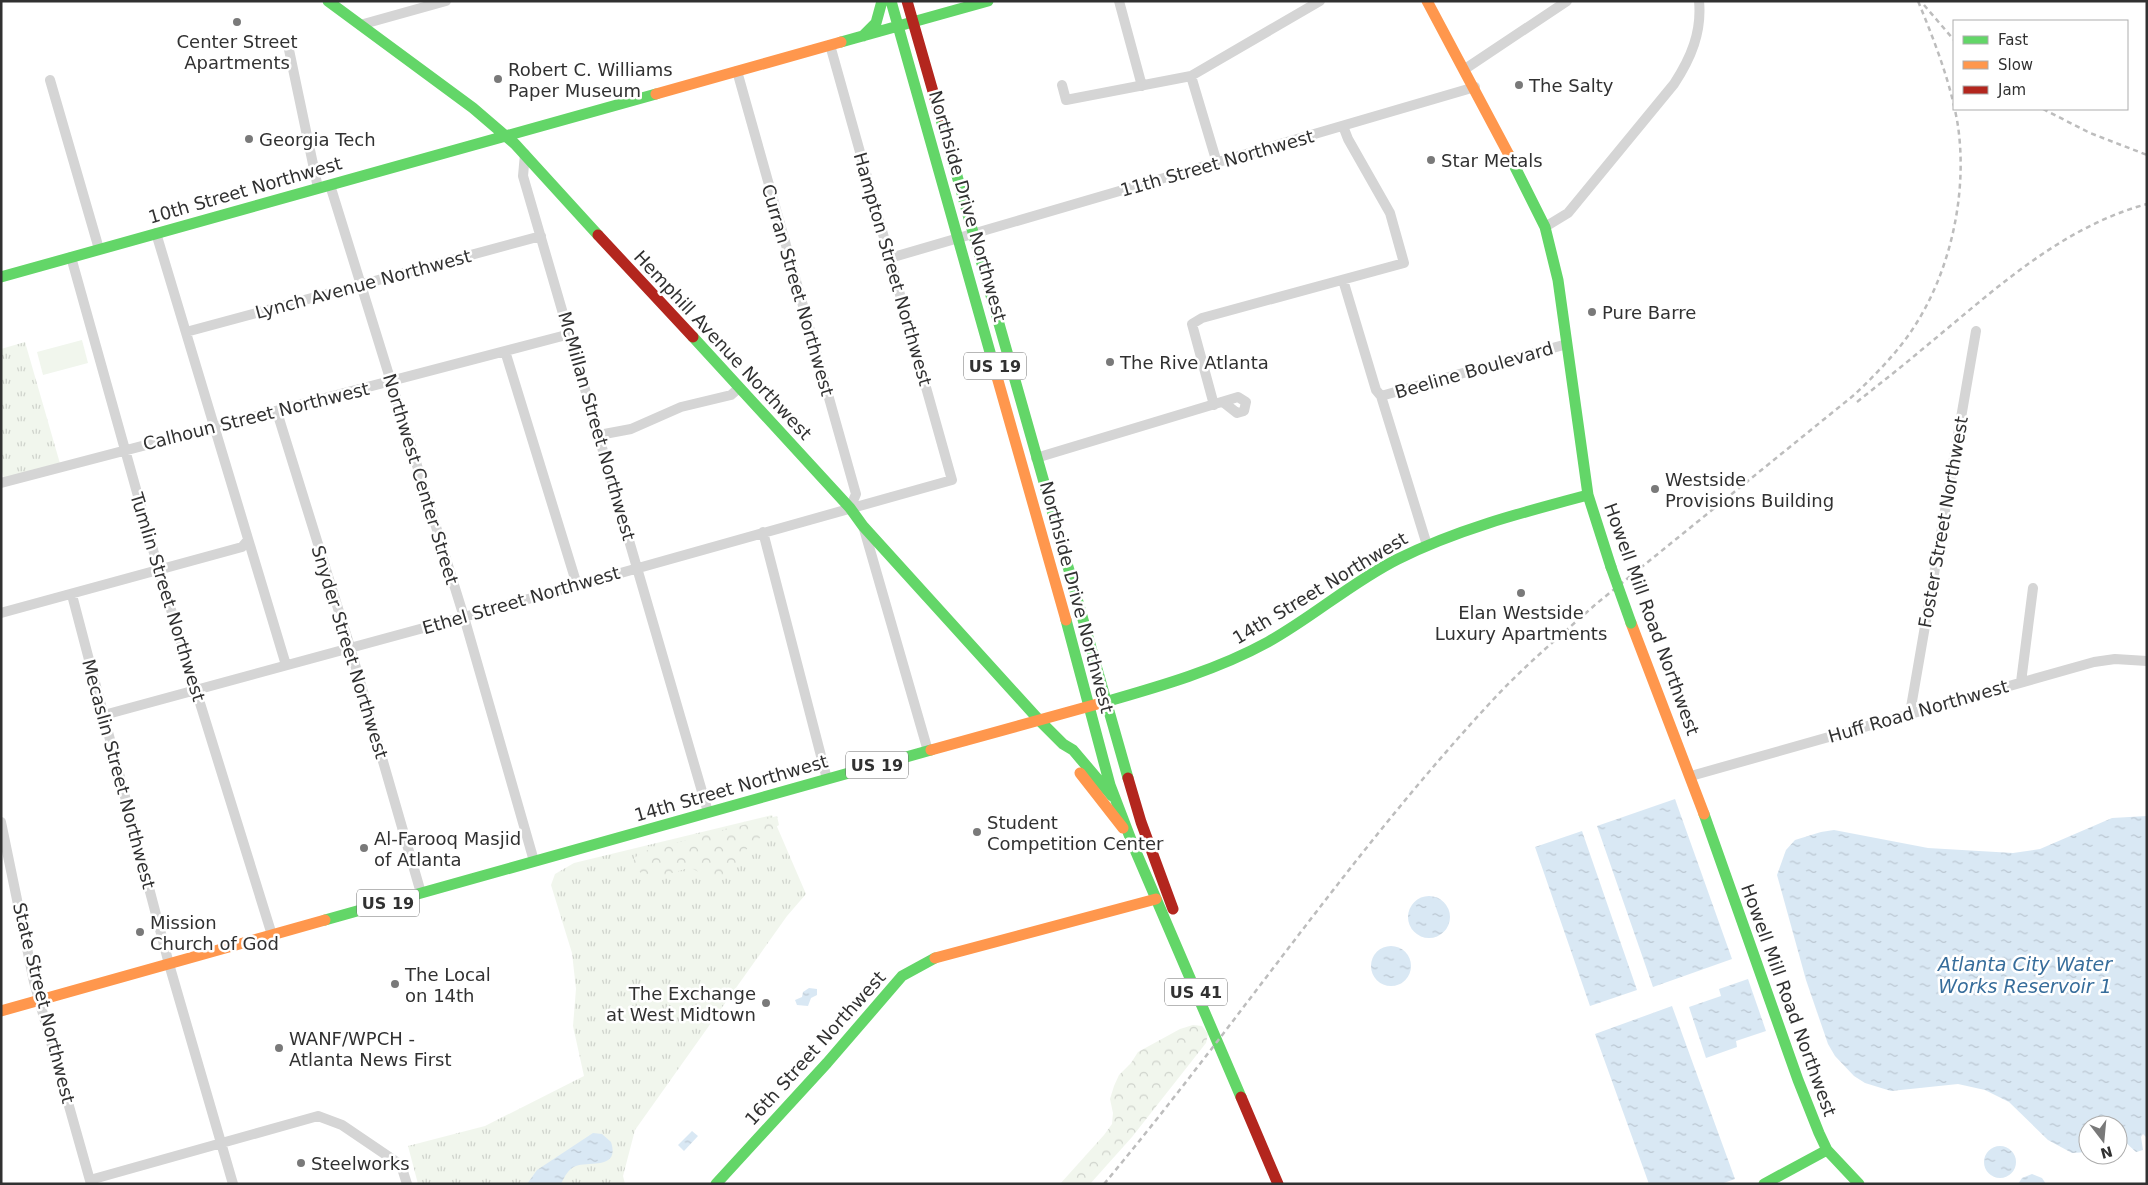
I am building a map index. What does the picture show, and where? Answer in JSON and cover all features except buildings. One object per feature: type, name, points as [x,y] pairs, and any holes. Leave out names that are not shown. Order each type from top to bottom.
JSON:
[{"type":"main road","name":"Hemphill Avenue Northwest","points":[[328,1],[507,136],[525,154],[850,508],[863,526],[1039,720],[1063,744],[1073,750],[1116,800],[1141,822]]},
{"type":"main road","points":[[863,36],[876,23],[882,1]]},
{"type":"main road","name":"Northside Drive Northwest","points":[[891,1],[1116,800],[1130,838],[1278,1184]]},
{"type":"main road","name":"Northside Drive Northwest","points":[[907,1],[1105,702],[1141,822],[1195,967],[1290,1184]]},
{"type":"main road","name":"10th Street Northwest","points":[[1,277],[988,1]]},
{"type":"main road","name":"Howell Mill Road Northwest","points":[[1426,1],[1475,87],[1546,227],[1554,258],[1588,495],[1611,567],[1691,776],[1798,1080],[1827,1150],[1859,1184]]},
{"type":"main road","points":[[998,376],[1010,397],[1023,444],[1036,458]]},
{"type":"main road","name":"14th Street Northwest","points":[[1,1011],[1190,678],[1243,655],[1289,630],[1370,574],[1427,545],[1588,495]]},
{"type":"main road","name":"Hemphill Avenue Northwest","points":[[1063,744],[1068,757],[1130,838]]},
{"type":"main road","name":"16th Street Northwest","points":[[718,1183],[827,1063],[902,976],[934,959],[1156,899]]},
{"type":"main road","points":[[1764,1184],[1827,1150]]},
{"type":"street","points":[[360,25],[446,1]]},
{"type":"street","points":[[1119,1],[1142,86]]},
{"type":"street","points":[[1062,85],[1066,100],[1192,76],[1320,1]]},
{"type":"street","points":[[1465,69],[1567,1]]},
{"type":"street","points":[[1546,227],[1568,213],[1685,68],[1697,38],[1699,1]]},
{"type":"street","name":"Hampton Street Northwest","points":[[830,44],[952,480],[938,484]]},
{"type":"street","name":"Northwest Center Street","points":[[288,45],[324,186],[360,285],[464,617],[534,861]]},
{"type":"street","name":"Curran Street Northwest","points":[[736,71],[856,494],[850,508]]},
{"type":"street","points":[[1192,76],[1217,163]]},
{"type":"street","points":[[50,80],[99,249]]},
{"type":"street","name":"11th Street Northwest","points":[[890,258],[1475,87]]},
{"type":"street","points":[[1036,458],[1219,403],[1192,324],[1202,318],[1404,263],[1390,213],[1348,139],[1343,126]]},
{"type":"street","name":"McMillan Street Northwest","points":[[525,154],[523,176],[708,812]]},
{"type":"street","points":[[156,233],[286,665]]},
{"type":"street","name":"Lynch Avenue Northwest","points":[[186,332],[541,236]]},
{"type":"street","name":"Tumlin Street Northwest","points":[[71,257],[159,571],[272,935]]},
{"type":"street","points":[[1343,280],[1376,390],[1381,396],[1427,545]]},
{"type":"street","name":"Foster Street Northwest","points":[[1910,713],[1976,331]]},
{"type":"street","name":"Calhoun Street Northwest","points":[[1,483],[570,334]]},
{"type":"street","name":"Beeline Boulevard","points":[[1381,396],[1567,344]]},
{"type":"street","points":[[505,351],[577,585]]},
{"type":"street","points":[[599,435],[632,429],[681,407],[731,395],[738,388]]},
{"type":"street","name":"Snyder Street Northwest","points":[[277,412],[350,647],[421,893]]},
{"type":"street","name":"Ethel Street Northwest","points":[[104,714],[464,617],[938,484]]},
{"type":"street","points":[[863,526],[928,750]]},
{"type":"street","points":[[763,532],[827,779]]},
{"type":"street","points":[[1,614],[242,547],[248,540]]},
{"type":"street","points":[[2021,682],[2033,588]]},
{"type":"street","name":"Mecaslin Street Northwest","points":[[72,595],[170,964],[233,1184]]},
{"type":"street","name":"Huff Road Northwest","points":[[1691,776],[2094,662],[2115,659],[2147,661]]},
{"type":"street","name":"State Street Northwest","points":[[1,822],[40,1000],[90,1182]]},
{"type":"street","points":[[90,1182],[318,1116],[342,1125],[401,1165],[407,1184]]},
{"type":"green space","points":[[82,340],[88,363],[43,375],[37,352]]},
{"type":"green space","points":[[25,342],[61,467],[5,482],[1,468],[1,349]]},
{"type":"green space","points":[[772,815],[806,894],[787,916],[635,1130],[623,1176],[625,1184],[418,1184],[408,1146],[485,1126],[584,1076],[573,1026],[576,989],[572,953],[551,885],[555,874],[574,863]]},
{"type":"green space","points":[[777,816],[779,825],[745,851],[732,874],[716,881],[693,869],[685,869],[665,875],[643,874],[633,868],[634,858],[645,851]]},
{"type":"green space","points":[[1193,1025],[1202,1026],[1208,1034],[1206,1043],[1132,1137],[1090,1184],[1060,1184],[1112,1124],[1113,1113],[1110,1099],[1114,1086],[1119,1075],[1131,1063],[1138,1052],[1180,1029]]},
{"type":"water","points":[[1675,799],[1732,959],[1653,987],[1597,826]]},
{"type":"water","name":"Atlanta City Water Works Reservoir 1","points":[[2147,816],[2147,1138],[2143,1134],[2141,1137],[2143,1150],[2136,1152],[2128,1145],[2128,1115],[2078,1115],[2078,1153],[2072,1153],[2048,1140],[2009,1102],[1985,1090],[1958,1084],[1891,1091],[1865,1083],[1854,1076],[1835,1056],[1828,1044],[1806,980],[1777,875],[1786,850],[1795,840],[1834,830],[1928,848],[2013,853],[2040,849],[2112,818]]},
{"type":"water","points":[[1582,831],[1637,990],[1590,1006],[1535,847]]},
{"type":"water","points":[[1425,896],[1433,896],[1444,902],[1450,917],[1444,932],[1433,938],[1425,938],[1414,932],[1408,921],[1408,913],[1414,902]]},
{"type":"water","points":[[1391,946],[1405,952],[1411,966],[1405,980],[1391,986],[1377,980],[1371,966],[1377,952]]},
{"type":"water","points":[[1748,979],[1766,1031],[1736,1041],[1737,1047],[1706,1058],[1689,1007],[1721,996],[1719,989]]},
{"type":"water","points":[[809,988],[817,989],[817,995],[811,998],[808,1006],[797,1005],[795,1000],[802,997],[803,992]]},
{"type":"water","points":[[1672,1006],[1735,1179],[1721,1184],[1649,1184],[1595,1034]]},
{"type":"water","points":[[692,1131],[698,1136],[684,1151],[678,1145]]},
{"type":"water","points":[[593,1133],[602,1134],[611,1142],[613,1151],[607,1161],[573,1167],[561,1184],[527,1184],[537,1170]]},
{"type":"water","points":[[2000,1146],[2006,1147],[2011,1151],[2015,1156],[2015,1168],[2011,1173],[2006,1177],[2000,1178],[1994,1177],[1989,1173],[1985,1168],[1984,1162],[1985,1156],[1989,1151],[1994,1147]]},
{"type":"water","points":[[2032,1174],[2042,1178],[2046,1184],[2018,1184],[2022,1178]]},
{"type":"railway","points":[[1918,1],[1930,30],[1953,100]]},
{"type":"railway","points":[[1924,5],[1953,39]]},
{"type":"railway","points":[[1104,1184],[1153,1124],[1389,820],[1490,703],[1515,677],[1596,604],[1854,395],[1884,366],[1897,350],[1924,310],[1936,285],[1953,231],[1960,175],[1960,147],[1955,110]]},
{"type":"railway","points":[[2045,110],[2090,133],[2147,155]]},
{"type":"railway","points":[[1857,402],[1998,286],[2054,246],[2084,229],[2115,215],[2147,204]]},
{"type":"traffic: fast","points":[[328,1],[473,108],[515,144],[598,235]]},
{"type":"traffic: fast","points":[[863,36],[876,23],[882,1]]},
{"type":"traffic: fast","points":[[891,1],[997,377]]},
{"type":"traffic: fast","points":[[841,42],[988,1]]},
{"type":"traffic: fast","points":[[1,277],[656,94]]},
{"type":"traffic: fast","points":[[940,116],[1128,778]]},
{"type":"traffic: fast","points":[[1509,155],[1545,227],[1558,280],[1588,495],[1611,567]]},
{"type":"traffic: fast","points":[[693,337],[850,508],[863,526],[1039,720],[1063,744],[1073,750],[1112,796]]},
{"type":"traffic: fast","points":[[1105,702],[1209,669],[1249,652],[1301,622],[1381,568],[1421,548],[1492,522],[1588,495]]},
{"type":"traffic: fast","points":[[1611,567],[1631,623]]},
{"type":"traffic: fast","points":[[1066,620],[1110,785],[1133,845],[1241,1097]]},
{"type":"traffic: fast","points":[[325,920],[931,750]]},
{"type":"traffic: fast","points":[[1704,814],[1798,1080],[1819,1133],[1827,1150],[1859,1184]]},
{"type":"traffic: fast","points":[[716,1184],[827,1063],[902,976],[935,958]]},
{"type":"traffic: fast","points":[[1764,1184],[1827,1150]]},
{"type":"traffic: slow","points":[[1427,1],[1509,155]]},
{"type":"traffic: slow","points":[[656,94],[841,42]]},
{"type":"traffic: slow","points":[[997,377],[1066,620]]},
{"type":"traffic: slow","points":[[1631,623],[1704,814]]},
{"type":"traffic: slow","points":[[931,750],[1101,703]]},
{"type":"traffic: slow","points":[[1080,773],[1123,828]]},
{"type":"traffic: slow","points":[[935,958],[1156,899]]},
{"type":"traffic: slow","points":[[1,1011],[325,920]]},
{"type":"traffic: jam","points":[[907,1],[940,116]]},
{"type":"traffic: jam","points":[[598,235],[693,337]]},
{"type":"traffic: jam","points":[[1128,778],[1141,822],[1173,909]]},
{"type":"traffic: jam","points":[[1241,1097],[1278,1184]]},
{"type":"place","name":"Center Street Apartments","points":[[237,22]]},
{"type":"place","name":"Robert C. Williams Paper Museum","points":[[498,79]]},
{"type":"place","name":"The Salty","points":[[1519,85]]},
{"type":"place","name":"Georgia Tech","points":[[249,139]]},
{"type":"place","name":"Star Metals","points":[[1431,160]]},
{"type":"place","name":"Pure Barre","points":[[1592,312]]},
{"type":"place","name":"The Rive Atlanta","points":[[1110,362]]},
{"type":"place","name":"Westside Provisions Building","points":[[1655,489]]},
{"type":"place","name":"Elan Westside Luxury Apartments","points":[[1521,593]]},
{"type":"place","name":"Student Competition Center","points":[[977,832]]},
{"type":"place","name":"Al-Farooq Masjid of Atlanta","points":[[364,848]]},
{"type":"place","name":"Mission Church of God","points":[[140,932]]},
{"type":"place","name":"The Local on 14th","points":[[395,984]]},
{"type":"place","name":"The Exchange at West Midtown","points":[[766,1003]]},
{"type":"place","name":"WANF/WPCH - Atlanta News First","points":[[279,1048]]},
{"type":"place","name":"Steelworks","points":[[301,1163]]}]
